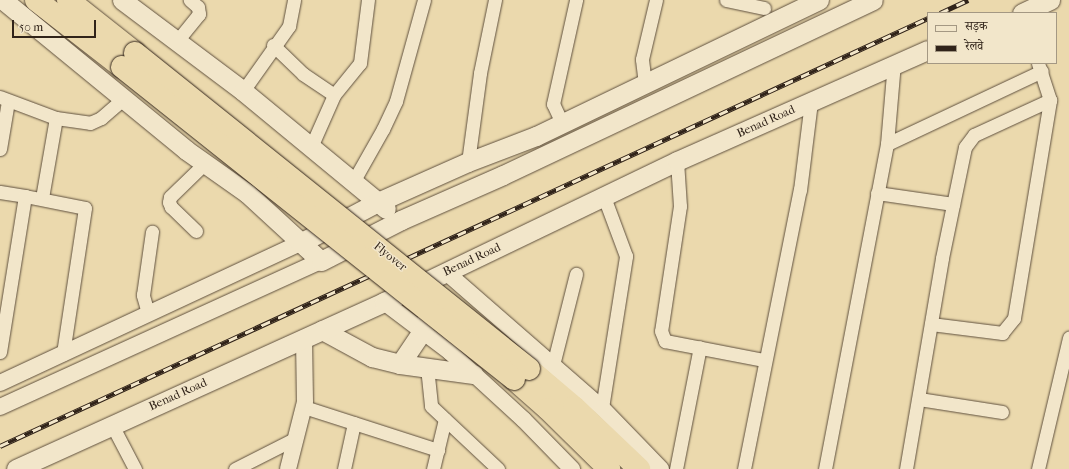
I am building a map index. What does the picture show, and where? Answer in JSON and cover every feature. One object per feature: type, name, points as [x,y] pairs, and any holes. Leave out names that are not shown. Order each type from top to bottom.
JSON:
[{"type":"highway","points":[[36,0],[128,60]]},
{"type":"highway","points":[[68,0],[128,60]]},
{"type":"highway","name":"Flyover","points":[[128,60],[514,380],[548,409],[609,469]]},
{"type":"highway","name":"Flyover","points":[[128,60],[535,374],[574,407],[639,469]]},
{"type":"main road","points":[[3,0],[122,99],[205,163],[247,193],[321,261],[401,220],[503,175],[873,0]]},
{"type":"main road","points":[[122,0],[243,91],[401,220]]},
{"type":"main road","points":[[302,242],[378,202],[468,162],[536,136],[818,0]]},
{"type":"main road","points":[[1024,12],[1050,0]]},
{"type":"main road","name":"Benad Road","points":[[16,469],[384,302],[677,161],[811,102],[894,63],[927,50]]},
{"type":"main road","points":[[400,364],[422,331],[446,272]]},
{"type":"main road","points":[[322,330],[372,356],[400,364],[473,374]]},
{"type":"street","points":[[177,41],[199,14],[198,7],[190,0]]},
{"type":"street","points":[[243,91],[273,45],[289,26],[294,0]]},
{"type":"street","points":[[311,147],[334,95],[360,63],[368,0]]},
{"type":"street","points":[[353,182],[383,129],[396,101],[424,0]]},
{"type":"street","points":[[468,162],[478,88],[495,0]]},
{"type":"street","points":[[562,123],[553,104],[576,0]]},
{"type":"street","points":[[645,84],[642,59],[656,0]]},
{"type":"street","points":[[726,0],[765,4],[763,27]]},
{"type":"street","points":[[273,45],[303,74],[334,95]]},
{"type":"street","points":[[825,469],[887,144],[894,63]]},
{"type":"street","points":[[887,144],[1040,67],[1050,100],[1014,318],[1002,333],[931,324]]},
{"type":"street","points":[[0,148],[4,99],[56,118],[90,123],[107,114],[122,99]]},
{"type":"street","points":[[906,469],[920,399],[931,324],[965,147],[974,135],[1050,100]]},
{"type":"street","points":[[744,469],[764,360],[800,190],[811,102]]},
{"type":"street","points":[[42,198],[56,118]]},
{"type":"street","points":[[677,161],[680,206],[662,331],[665,341],[764,360]]},
{"type":"street","points":[[196,231],[171,207],[169,202],[170,198],[205,163]]},
{"type":"street","points":[[0,192],[42,198],[85,208],[63,354]]},
{"type":"street","points":[[877,193],[953,204]]},
{"type":"street","points":[[0,352],[25,196]]},
{"type":"street","points":[[602,408],[626,256],[604,197]]},
{"type":"street","points":[[148,313],[143,295],[152,232]]},
{"type":"street","points":[[0,383],[302,242]]},
{"type":"street","points":[[0,407],[321,261]]},
{"type":"street","points":[[446,272],[602,408],[661,469]]},
{"type":"street","points":[[552,365],[576,274]]},
{"type":"street","points":[[384,302],[422,331],[473,374],[524,420],[572,469]]},
{"type":"street","points":[[288,469],[304,407],[304,338]]},
{"type":"street","points":[[1038,469],[1069,338]]},
{"type":"street","points":[[676,469],[700,347]]},
{"type":"street","points":[[427,367],[431,406],[498,469]]},
{"type":"street","points":[[920,399],[1002,412]]},
{"type":"street","points":[[304,407],[438,450]]},
{"type":"street","points":[[433,469],[445,419]]},
{"type":"street","points":[[344,469],[354,423]]},
{"type":"street","points":[[112,425],[135,469]]},
{"type":"street","points":[[235,469],[296,438]]},
{"type":"railway","points":[[942,12],[968,0]]},
{"type":"railway","points":[[0,446],[927,18]]}]
